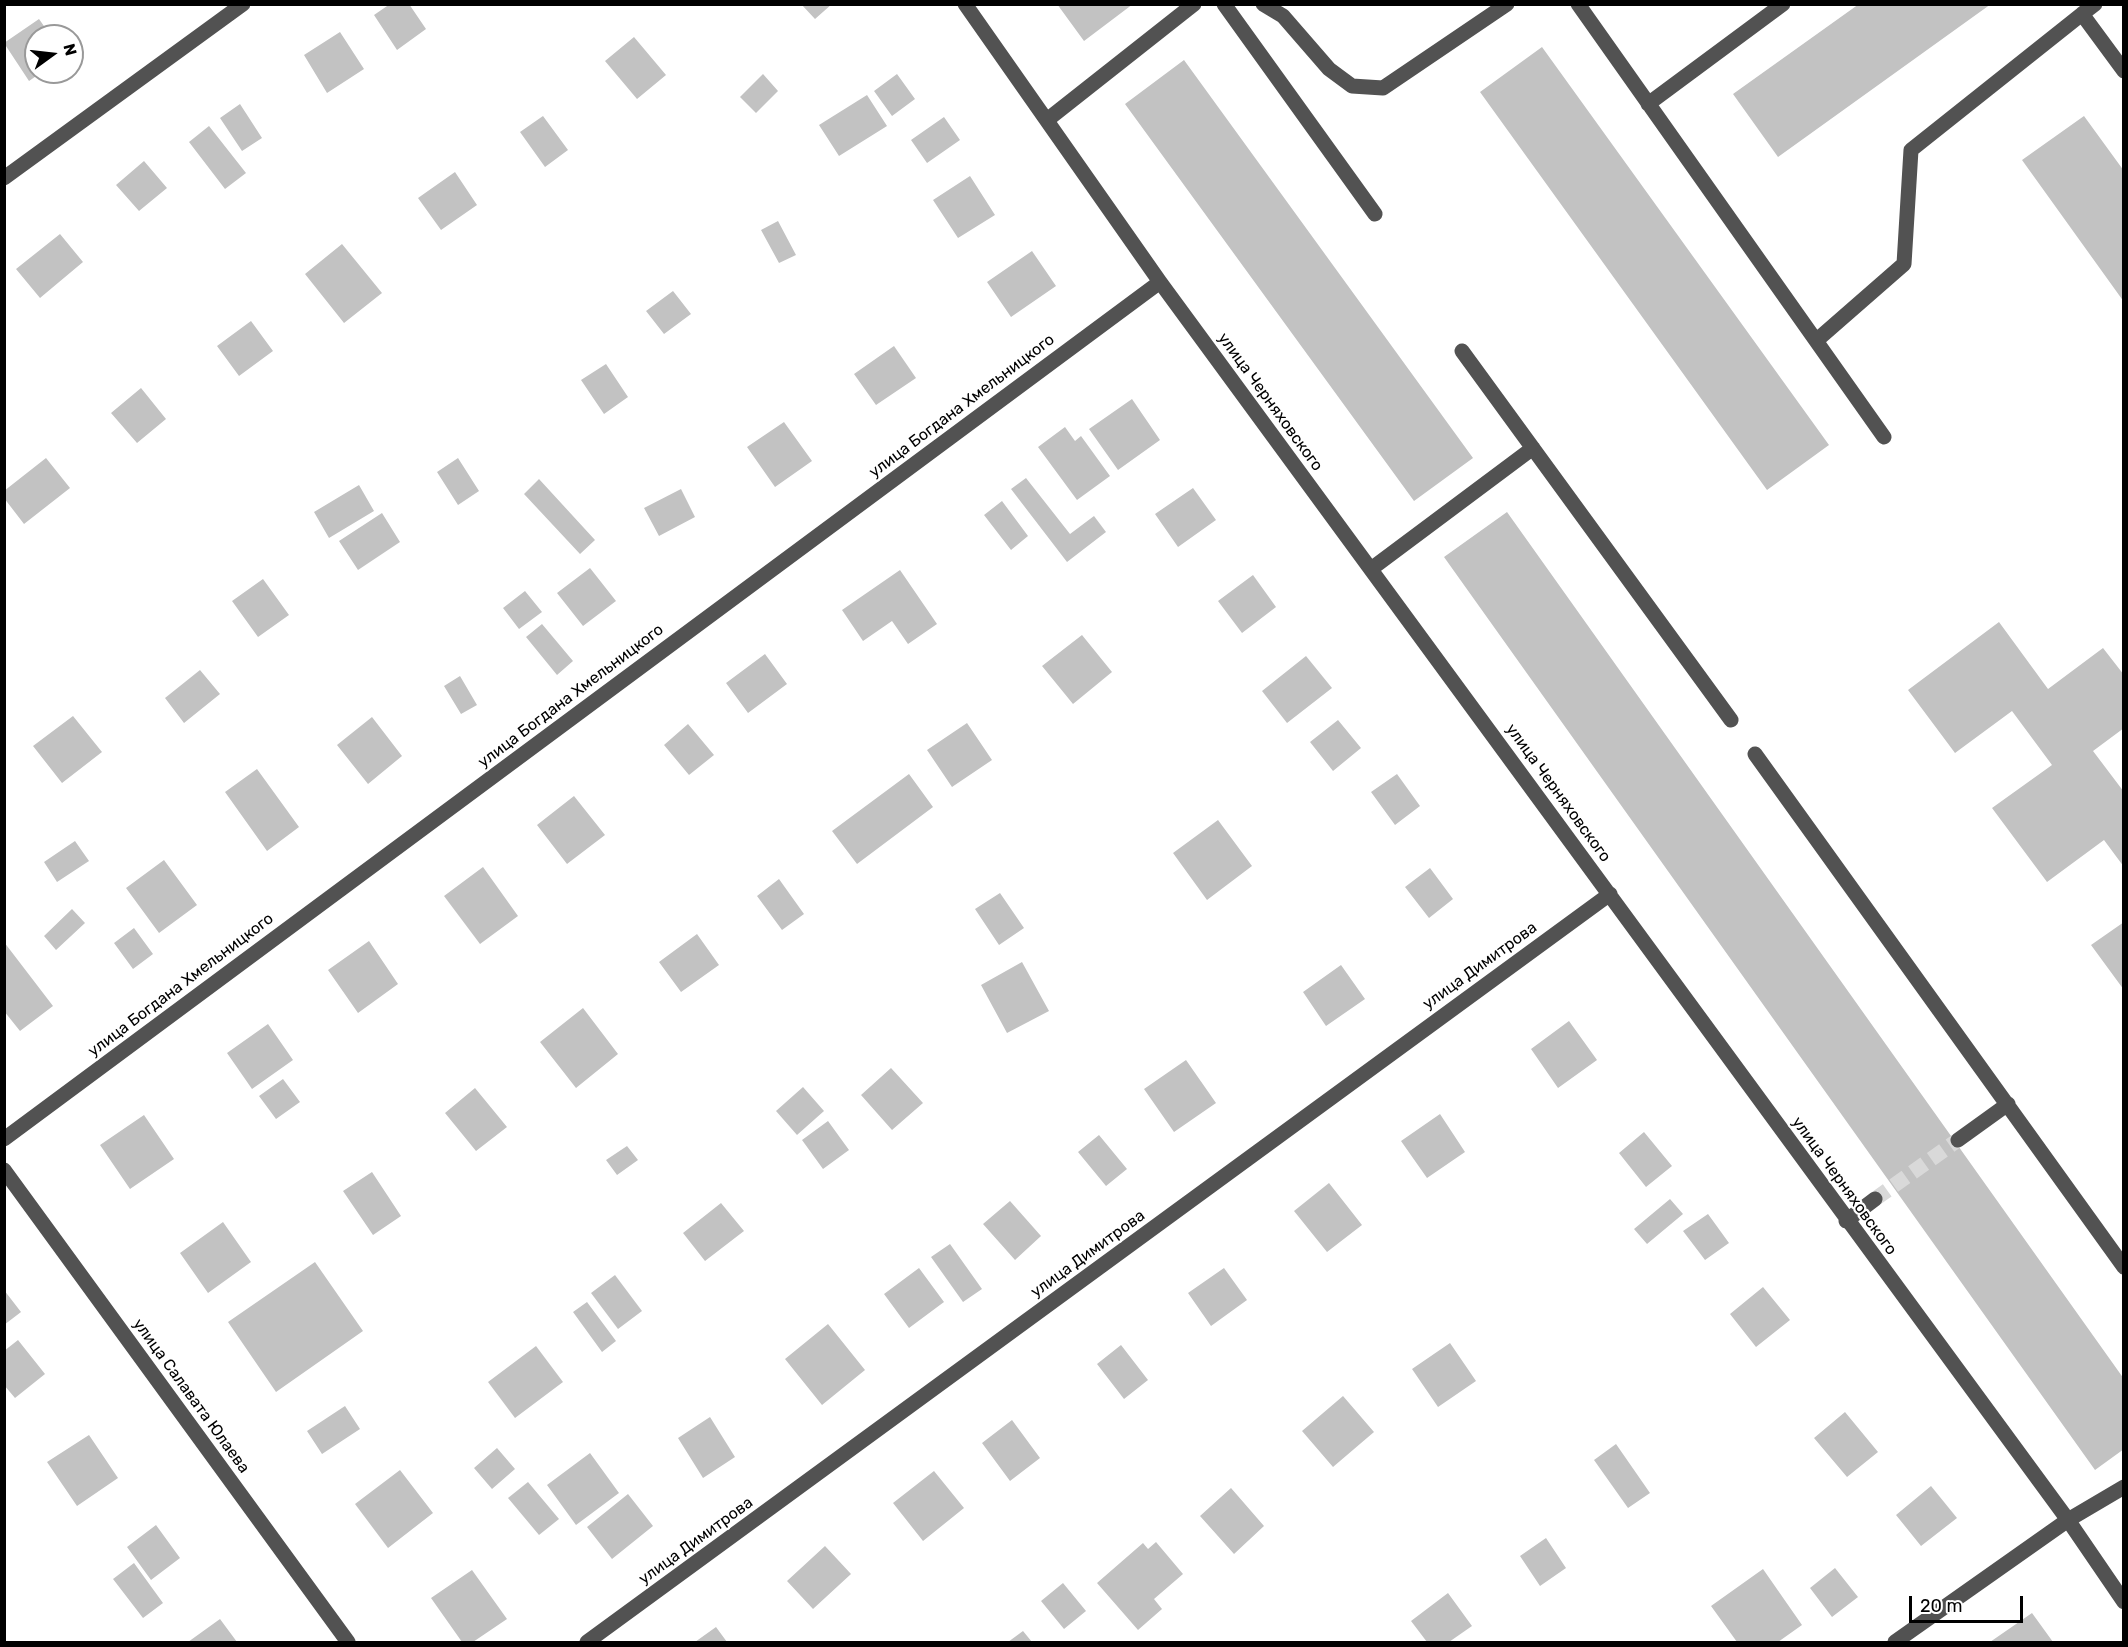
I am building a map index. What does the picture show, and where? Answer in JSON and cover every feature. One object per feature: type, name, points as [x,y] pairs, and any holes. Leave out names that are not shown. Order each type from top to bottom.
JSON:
[{"type":"street","points":[[4,178],[243,4]]},
{"type":"street","name":"улица Черняховского","points":[[965,4],[1160,282],[1610,894],[1846,1221],[2068,1520],[2124,1602]]},
{"type":"street","points":[[1047,120],[1194,4]]},
{"type":"street","points":[[1224,4],[1375,214]]},
{"type":"street","points":[[1263,4],[1283,16],[1329,69],[1352,86],[1383,88],[1507,4]]},
{"type":"street","points":[[1578,4],[1884,437]]},
{"type":"street","points":[[1648,104],[1783,4]]},
{"type":"street","points":[[1817,340],[1904,264],[1911,150],[2096,4]]},
{"type":"street","points":[[2082,14],[2124,71]]},
{"type":"street","name":"улица Богдана Хмельницкого","points":[[4,1139],[1160,282]]},
{"type":"street","points":[[1462,351],[1731,720]]},
{"type":"street","points":[[1371,569],[1533,448]]},
{"type":"street","points":[[1755,754],[2124,1267]]},
{"type":"street","name":"улица Димитрова","points":[[587,1642],[1610,894]]},
{"type":"street","points":[[1958,1140],[2008,1104]]},
{"type":"street","name":"улица Салавата Юлаева","points":[[4,1170],[348,1642]]},
{"type":"street","points":[[1846,1221],[1875,1199]]},
{"type":"street","points":[[1895,1642],[2068,1520],[2124,1486]]},
{"type":"building","points":[[390,4],[409,4],[426,29],[397,50],[374,15]]},
{"type":"building","points":[[801,4],[832,4],[815,19]]},
{"type":"building","points":[[1057,4],[1133,4],[1084,41]]},
{"type":"building","points":[[1859,4],[1991,4],[1778,157],[1733,94]]},
{"type":"building","points":[[39,19],[43,24],[32,24]]},
{"type":"building","points":[[24,29],[24,73],[4,43]]},
{"type":"building","points":[[340,32],[364,69],[327,93],[304,55]]},
{"type":"building","points":[[634,37],[666,75],[637,99],[605,61]]},
{"type":"building","points":[[1542,47],[1829,445],[1767,490],[1480,92]]},
{"type":"building","points":[[1184,60],[1473,458],[1414,501],[1125,104]]},
{"type":"building","points":[[763,74],[778,91],[756,113],[740,97]]},
{"type":"building","points":[[897,74],[915,99],[892,116],[874,91]]},
{"type":"building","points":[[867,95],[887,126],[839,156],[819,125]]},
{"type":"building","points":[[240,104],[262,138],[242,151],[220,118]]},
{"type":"building","points":[[543,116],[568,150],[545,167],[520,132]]},
{"type":"building","points":[[2084,116],[2124,171],[2124,302],[2022,160]]},
{"type":"building","points":[[944,117],[960,140],[927,163],[911,140]]},
{"type":"building","points":[[209,126],[246,173],[225,189],[189,142]]},
{"type":"building","points":[[144,161],[167,188],[139,211],[116,185]]},
{"type":"building","points":[[455,172],[477,205],[441,230],[418,198]]},
{"type":"building","points":[[970,176],[995,215],[958,238],[933,200]]},
{"type":"building","points":[[778,221],[796,255],[779,263],[761,230]]},
{"type":"building","points":[[60,234],[83,262],[40,298],[16,269]]},
{"type":"building","points":[[342,244],[382,293],[344,323],[305,274]]},
{"type":"building","points":[[1032,251],[1056,286],[1011,317],[987,282]]},
{"type":"building","points":[[673,291],[691,314],[664,334],[646,311]]},
{"type":"building","points":[[251,321],[273,351],[239,376],[217,346]]},
{"type":"building","points":[[894,346],[916,378],[876,405],[854,374]]},
{"type":"building","points":[[606,364],[628,397],[604,414],[581,380]]},
{"type":"building","points":[[141,388],[166,419],[137,443],[111,413]]},
{"type":"building","points":[[1132,399],[1160,440],[1118,470],[1089,429]]},
{"type":"building","points":[[784,422],[812,461],[775,487],[747,447]]},
{"type":"building","points":[[1065,427],[1075,441],[1081,436],[1110,476],[1077,500],[1038,447]]},
{"type":"building","points":[[46,458],[70,488],[24,524],[4,498],[4,491]]},
{"type":"building","points":[[458,458],[479,491],[458,505],[437,472]]},
{"type":"building","points":[[1026,478],[1070,534],[1094,516],[1106,532],[1067,562],[1011,489]]},
{"type":"building","points":[[539,479],[595,540],[580,554],[524,494]]},
{"type":"building","points":[[359,485],[374,511],[329,538],[314,512]]},
{"type":"building","points":[[1193,488],[1216,520],[1178,547],[1155,514]]},
{"type":"building","points":[[681,489],[695,517],[659,536],[644,508]]},
{"type":"building","points":[[1002,501],[1028,536],[1011,550],[984,515]]},
{"type":"building","points":[[1507,512],[2124,1379],[2124,1449],[2095,1470],[1444,557]]},
{"type":"building","points":[[382,513],[400,542],[358,570],[339,541]]},
{"type":"building","points":[[590,568],[616,601],[583,626],[557,593]]},
{"type":"building","points":[[900,570],[937,624],[908,644],[892,621],[863,641],[842,610]]},
{"type":"building","points":[[1253,575],[1276,607],[1242,633],[1218,601]]},
{"type":"building","points":[[263,579],[289,615],[258,637],[232,601]]},
{"type":"building","points":[[525,591],[542,612],[519,629],[503,608]]},
{"type":"building","points":[[1999,622],[2048,689],[2103,648],[2124,675],[2124,728],[2093,751],[2124,792],[2124,867],[2104,840],[2047,882],[1992,808],[2052,765],[2012,711],[1955,753],[1908,690]]},
{"type":"building","points":[[542,624],[573,661],[557,675],[526,637]]},
{"type":"building","points":[[1082,635],[1112,672],[1073,704],[1042,666]]},
{"type":"building","points":[[765,654],[787,684],[748,713],[726,683]]},
{"type":"building","points":[[1306,656],[1332,688],[1287,723],[1262,691]]},
{"type":"building","points":[[200,670],[220,694],[184,723],[165,698]]},
{"type":"building","points":[[460,676],[477,705],[461,714],[444,686]]},
{"type":"building","points":[[73,716],[102,752],[62,783],[33,746]]},
{"type":"building","points":[[372,717],[402,756],[368,784],[337,745]]},
{"type":"building","points":[[1338,720],[1361,748],[1333,771],[1310,742]]},
{"type":"building","points":[[967,723],[992,760],[952,787],[927,750]]},
{"type":"building","points":[[688,724],[714,755],[689,775],[664,745]]},
{"type":"building","points":[[257,769],[299,827],[267,851],[225,792]]},
{"type":"building","points":[[909,774],[933,807],[857,864],[832,831]]},
{"type":"building","points":[[1397,774],[1420,806],[1395,825],[1371,792]]},
{"type":"building","points":[[574,796],[605,835],[567,864],[537,825]]},
{"type":"building","points":[[1218,820],[1252,866],[1207,900],[1173,853]]},
{"type":"building","points":[[75,841],[89,861],[57,882],[44,862]]},
{"type":"building","points":[[164,860],[197,905],[159,933],[126,888]]},
{"type":"building","points":[[483,867],[518,916],[480,944],[444,896]]},
{"type":"building","points":[[1430,868],[1453,899],[1429,918],[1405,887]]},
{"type":"building","points":[[779,879],[804,914],[782,930],[757,896]]},
{"type":"building","points":[[1000,893],[1024,928],[999,945],[975,909]]},
{"type":"building","points":[[72,909],[85,923],[56,950],[44,936]]},
{"type":"building","points":[[2124,922],[2124,990],[2091,945]]},
{"type":"building","points":[[134,928],[153,954],[133,969],[114,943]]},
{"type":"building","points":[[697,934],[719,965],[681,992],[659,962]]},
{"type":"building","points":[[369,941],[398,984],[358,1013],[328,970]]},
{"type":"building","points":[[4,942],[53,1006],[20,1031],[4,1011]]},
{"type":"building","points":[[1022,962],[1049,1011],[1007,1033],[981,985]]},
{"type":"building","points":[[1341,965],[1365,999],[1326,1026],[1303,992]]},
{"type":"building","points":[[583,1008],[618,1054],[576,1088],[540,1042]]},
{"type":"building","points":[[1569,1021],[1597,1060],[1558,1088],[1531,1049]]},
{"type":"building","points":[[268,1024],[293,1060],[252,1089],[227,1053]]},
{"type":"building","points":[[1186,1060],[1216,1103],[1174,1132],[1144,1089]]},
{"type":"building","points":[[891,1068],[923,1103],[892,1130],[861,1095]]},
{"type":"building","points":[[283,1079],[300,1102],[276,1119],[259,1096]]},
{"type":"building","points":[[803,1087],[824,1111],[797,1135],[776,1111]]},
{"type":"building","points":[[475,1088],[507,1127],[476,1151],[445,1113]]},
{"type":"building","points":[[1440,1114],[1465,1152],[1427,1178],[1401,1141]]},
{"type":"building","points":[[144,1115],[174,1159],[130,1189],[100,1145]]},
{"type":"building","points":[[828,1121],[849,1150],[823,1169],[802,1140]]},
{"type":"building","points":[[1644,1132],[1672,1166],[1646,1187],[1619,1153]]},
{"type":"building","points":[[1099,1135],[1127,1169],[1106,1186],[1078,1152]]},
{"type":"building","points":[[627,1146],[638,1160],[617,1175],[606,1160]]},
{"type":"building","points":[[372,1172],[401,1216],[373,1235],[343,1191]]},
{"type":"building","points":[[1329,1183],[1362,1225],[1327,1252],[1294,1211]]},
{"type":"building","points":[[1670,1199],[1683,1214],[1647,1244],[1634,1229]]},
{"type":"building","points":[[1010,1201],[1041,1236],[1015,1260],[983,1224]]},
{"type":"building","points":[[721,1203],[744,1231],[705,1261],[683,1233]]},
{"type":"building","points":[[1708,1214],[1729,1243],[1705,1260],[1683,1231]]},
{"type":"building","points":[[223,1222],[251,1262],[208,1293],[180,1253]]},
{"type":"building","points":[[950,1244],[982,1289],[963,1302],[931,1257]]},
{"type":"building","points":[[315,1262],[363,1331],[276,1392],[228,1322]]},
{"type":"building","points":[[919,1268],[944,1302],[909,1328],[884,1294]]},
{"type":"building","points":[[1224,1268],[1247,1300],[1211,1326],[1188,1293]]},
{"type":"building","points":[[615,1275],[642,1311],[618,1329],[591,1293]]},
{"type":"building","points":[[1763,1287],[1790,1320],[1756,1347],[1730,1314]]},
{"type":"building","points":[[4,1290],[21,1312],[4,1325]]},
{"type":"building","points":[[587,1302],[616,1341],[602,1352],[573,1312]]},
{"type":"building","points":[[828,1324],[865,1370],[822,1405],[785,1359]]},
{"type":"building","points":[[18,1340],[45,1374],[15,1398],[4,1385],[4,1351]]},
{"type":"building","points":[[1450,1343],[1476,1381],[1438,1407],[1412,1369]]},
{"type":"building","points":[[1121,1345],[1148,1380],[1124,1399],[1097,1364]]},
{"type":"building","points":[[536,1346],[563,1382],[515,1418],[488,1382]]},
{"type":"building","points":[[1343,1396],[1374,1432],[1333,1467],[1302,1431]]},
{"type":"building","points":[[345,1406],[360,1429],[322,1454],[307,1431]]},
{"type":"building","points":[[1845,1412],[1878,1452],[1847,1477],[1814,1438]]},
{"type":"building","points":[[710,1417],[735,1457],[703,1478],[678,1438]]},
{"type":"building","points":[[1012,1420],[1040,1458],[1010,1481],[982,1443]]},
{"type":"building","points":[[89,1435],[118,1478],[77,1506],[47,1462]]},
{"type":"building","points":[[1616,1444],[1650,1493],[1628,1508],[1594,1460]]},
{"type":"building","points":[[497,1448],[515,1469],[492,1489],[474,1468]]},
{"type":"building","points":[[590,1453],[619,1493],[576,1525],[547,1485]]},
{"type":"building","points":[[400,1470],[433,1513],[388,1548],[355,1504]]},
{"type":"building","points":[[934,1471],[964,1508],[923,1541],[893,1503]]},
{"type":"building","points":[[528,1482],[559,1519],[539,1535],[508,1498]]},
{"type":"building","points":[[1931,1486],[1957,1518],[1921,1546],[1896,1515]]},
{"type":"building","points":[[1231,1488],[1264,1526],[1234,1554],[1200,1516]]},
{"type":"building","points":[[628,1494],[653,1526],[612,1559],[587,1527]]},
{"type":"building","points":[[156,1525],[180,1558],[151,1580],[127,1547]]},
{"type":"building","points":[[1546,1538],[1566,1568],[1540,1586],[1520,1556]]},
{"type":"building","points":[[1156,1542],[1183,1574],[1154,1599],[1162,1609],[1138,1630],[1097,1583],[1143,1543],[1148,1549]]},
{"type":"building","points":[[825,1546],[851,1574],[813,1609],[787,1581]]},
{"type":"building","points":[[134,1563],[163,1603],[143,1618],[113,1579]]},
{"type":"building","points":[[1835,1568],[1858,1597],[1832,1617],[1810,1588]]},
{"type":"building","points":[[1763,1569],[1802,1625],[1778,1642],[1737,1642],[1711,1606]]},
{"type":"building","points":[[472,1570],[507,1619],[473,1642],[462,1642],[431,1598]]},
{"type":"building","points":[[1063,1583],[1086,1611],[1064,1629],[1041,1601]]},
{"type":"building","points":[[1448,1593],[1472,1626],[1449,1642],[1427,1642],[1411,1621]]},
{"type":"building","points":[[2032,1613],[2053,1642],[1990,1642]]},
{"type":"building","points":[[220,1619],[237,1642],[188,1642]]},
{"type":"building","points":[[716,1627],[727,1642],[695,1642]]},
{"type":"building","points":[[1023,1631],[1032,1642],[1008,1642]]},
{"type":"tunnel","points":[[1875,1199],[1958,1140]]}]
